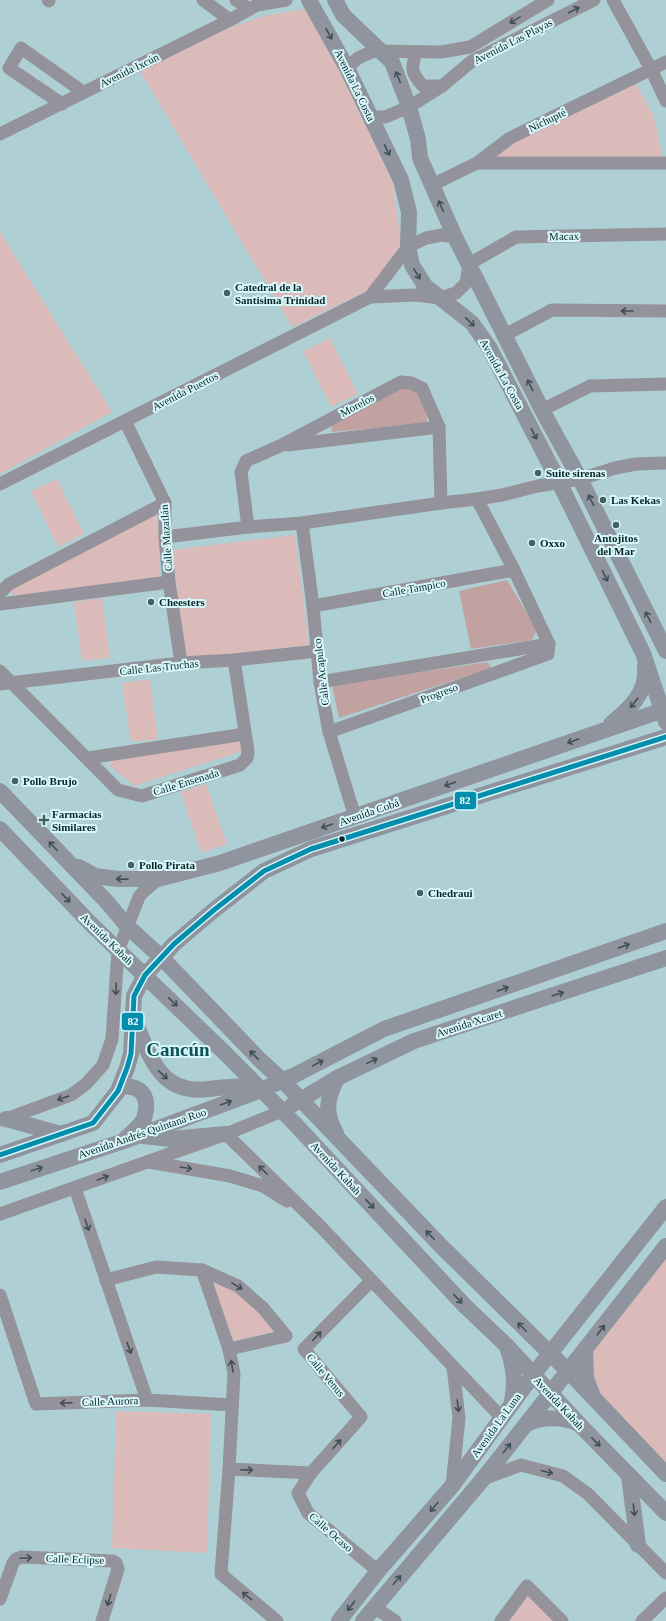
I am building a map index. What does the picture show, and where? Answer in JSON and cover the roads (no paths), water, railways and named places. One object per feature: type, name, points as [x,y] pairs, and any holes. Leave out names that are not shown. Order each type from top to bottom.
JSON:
[{"type":"main road","name":"Avenida La Costa","points":[[307,0],[347,68],[401,180],[409,212],[408,247],[412,265],[425,286],[472,323],[489,347],[559,482],[642,650],[665,714]]},
{"type":"main road","points":[[335,0],[343,16],[381,50],[392,62],[409,107]]},
{"type":"main road","name":"Avenida La Costa","points":[[409,107],[418,139],[420,158],[455,237],[542,410],[580,479],[663,645]]},
{"type":"main road","points":[[602,731],[627,711],[636,701],[643,687],[646,671],[642,650],[652,646],[663,645]]},
{"type":"main road","name":"Avenida Cobá","points":[[68,862],[95,876],[118,879],[158,879],[220,863],[602,731],[665,714]]},
{"type":"main road","name":"Avenida Cobá","points":[[162,958],[174,944],[214,910],[264,871],[310,849],[666,737]]},
{"type":"main road","points":[[498,790],[541,752]]},
{"type":"main road","name":"Avenida Kabah","points":[[0,791],[127,926],[162,958],[260,1061],[283,1081],[441,1246],[569,1372],[666,1474]]},
{"type":"main road","name":"Avenida Kabah","points":[[0,829],[118,950],[282,1111],[465,1306],[507,1346],[550,1394],[666,1513]]},
{"type":"main road","points":[[275,845],[310,849]]},
{"type":"main road","name":"Avenida Xcaret","points":[[283,1081],[384,1029],[666,931]]},
{"type":"main road","points":[[0,1155],[93,1123],[121,1087],[130,1054],[134,996],[145,975],[162,958]]},
{"type":"main road","name":"Avenida Xcaret","points":[[282,1111],[337,1078],[414,1041],[666,958]]},
{"type":"main road","points":[[414,1041],[482,996]]},
{"type":"main road","points":[[133,1016],[154,1065],[162,1075],[172,1083],[182,1088],[195,1090],[228,1086],[245,1086],[261,1090]]},
{"type":"main road","points":[[337,1078],[330,1093],[329,1120],[341,1143]]},
{"type":"main road","name":"Avenida Andrés Quintana Roo","points":[[0,1182],[139,1136],[283,1081]]},
{"type":"main road","points":[[121,1087],[136,1087],[142,1092],[146,1101],[144,1119],[124,1141]]},
{"type":"main road","points":[[3,1120],[60,1134]]},
{"type":"main road","points":[[139,1136],[171,1139],[226,1134]]},
{"type":"main road","points":[[0,1195],[17,1176]]},
{"type":"main road","name":"Avenida La Luna","points":[[339,1621],[378,1571],[452,1486],[533,1375],[666,1207]]},
{"type":"main road","name":"Avenida La Luna","points":[[363,1621],[483,1479],[569,1372],[666,1246]]},
{"type":"main road","points":[[609,1280],[611,1286],[616,1291],[628,1295]]},
{"type":"main road","points":[[507,1346],[513,1364],[515,1388],[512,1403]]},
{"type":"main road","points":[[585,1350],[586,1378],[594,1400]]},
{"type":"main road","points":[[527,1424],[535,1420],[554,1418],[570,1420],[579,1424]]},
{"type":"main road","points":[[629,1476],[638,1545]]},
{"type":"street","points":[[203,0],[230,20]]},
{"type":"street","points":[[236,0],[255,5]]},
{"type":"street","name":"Avenida Ixcún","points":[[0,134],[230,20],[255,5],[286,0]]},
{"type":"street","name":"Avenida Las Playas","points":[[347,68],[363,55],[381,50],[441,52],[470,47],[548,0]]},
{"type":"street","name":"Avenida Las Playas","points":[[371,117],[391,115],[409,107],[442,86],[472,61],[594,0]]},
{"type":"street","points":[[613,0],[651,69],[666,101]]},
{"type":"street","points":[[62,104],[9,68],[21,48],[83,92]]},
{"type":"street","points":[[416,52],[412,67],[414,77],[423,86],[442,86]]},
{"type":"street","name":"Nichupté","points":[[432,185],[477,162],[510,138],[666,62]]},
{"type":"street","points":[[477,162],[666,163]]},
{"type":"street","name":"Macax","points":[[469,264],[516,237],[666,234]]},
{"type":"street","name":"Avenida Puertos","points":[[370,298],[408,247],[426,238],[442,235],[455,237]]},
{"type":"street","name":"Avenida Puertos","points":[[0,484],[370,298],[415,295],[440,298],[456,293],[466,283],[469,264]]},
{"type":"street","points":[[505,335],[552,310],[666,311]]},
{"type":"street","name":"Morelos","points":[[248,527],[241,472],[246,461],[280,446],[401,382],[411,383],[422,388],[439,427],[441,503]]},
{"type":"street","points":[[542,410],[590,386],[666,384]]},
{"type":"street","name":"Calle Mazatlán","points":[[125,421],[165,503],[165,537],[169,582],[181,663]]},
{"type":"street","points":[[280,446],[439,427]]},
{"type":"street","points":[[165,537],[248,527],[302,523],[441,503],[502,496],[559,482],[580,479],[615,468],[636,464],[666,463]]},
{"type":"street","points":[[320,682],[549,649],[514,570],[477,499]]},
{"type":"street","points":[[0,592],[9,584],[165,503]]},
{"type":"street","name":"Calle Acapulco","points":[[302,523],[314,606],[320,682],[329,732],[355,816]]},
{"type":"street","name":"Calle Tampico","points":[[314,606],[514,570]]},
{"type":"street","points":[[0,604],[169,582]]},
{"type":"street","name":"Progreso","points":[[329,732],[549,649]]},
{"type":"street","name":"Calle Las Truchas","points":[[6,683],[181,663],[234,660],[318,651]]},
{"type":"street","name":"Calle Ensenada","points":[[0,671],[6,683],[88,758],[118,790],[142,796],[240,765],[247,758],[248,751],[234,660]]},
{"type":"street","points":[[88,758],[245,734]]},
{"type":"street","points":[[3,1120],[71,1095],[86,1084],[103,1065],[112,1039],[118,950],[139,897],[158,879]]},
{"type":"street","points":[[0,1214],[226,1134],[282,1111]]},
{"type":"street","points":[[226,1134],[321,1227],[501,1418]]},
{"type":"street","points":[[147,1162],[230,1176],[263,1186],[290,1203],[321,1227]]},
{"type":"street","name":"Calle Aurora","points":[[0,1296],[36,1404],[147,1400],[75,1188]]},
{"type":"street","points":[[106,1280],[156,1267],[202,1270],[238,1286],[263,1308],[286,1336],[229,1350]]},
{"type":"street","points":[[202,1270],[229,1350],[234,1373],[229,1469],[221,1574],[277,1621]]},
{"type":"street","name":"Calle Venus","points":[[310,1473],[361,1417],[304,1349],[371,1281]]},
{"type":"street","points":[[452,1486],[459,1418],[453,1367]]},
{"type":"street","points":[[147,1400],[232,1405]]},
{"type":"street","points":[[483,1479],[521,1466],[563,1476],[588,1494],[666,1573]]},
{"type":"street","points":[[229,1469],[310,1473]]},
{"type":"street","name":"Calle Ocaso","points":[[310,1473],[298,1493],[308,1513],[378,1571]]},
{"type":"street","name":"Calle Eclipse","points":[[0,1599],[13,1563],[16,1559],[22,1557],[113,1560],[118,1569],[102,1621]]},
{"type":"street","points":[[501,1621],[527,1586],[562,1621]]},
{"type":"street","points":[[642,1621],[666,1598]]},
{"type":"street","points":[[374,1607],[395,1621]]},
{"type":"place","name":"Catedral de la Santisima Trinidad","points":[[227,293]]},
{"type":"place","name":"Suite sirenas","points":[[538,473]]},
{"type":"place","name":"Las Kekas","points":[[603,500]]},
{"type":"place","name":"Antojitos del Mar","points":[[616,525]]},
{"type":"place","name":"Oxxo","points":[[532,543]]},
{"type":"place","name":"Cheesters","points":[[151,602]]},
{"type":"place","name":"Pollo Brujo","points":[[15,781]]},
{"type":"place","name":"Farmacias Similares","points":[[44,820]]},
{"type":"place","name":"Pollo Pirata","points":[[131,865]]},
{"type":"place","name":"Chedraui","points":[[420,893]]},
{"type":"district","name":"Cancún","points":[[178,1049]]}]
